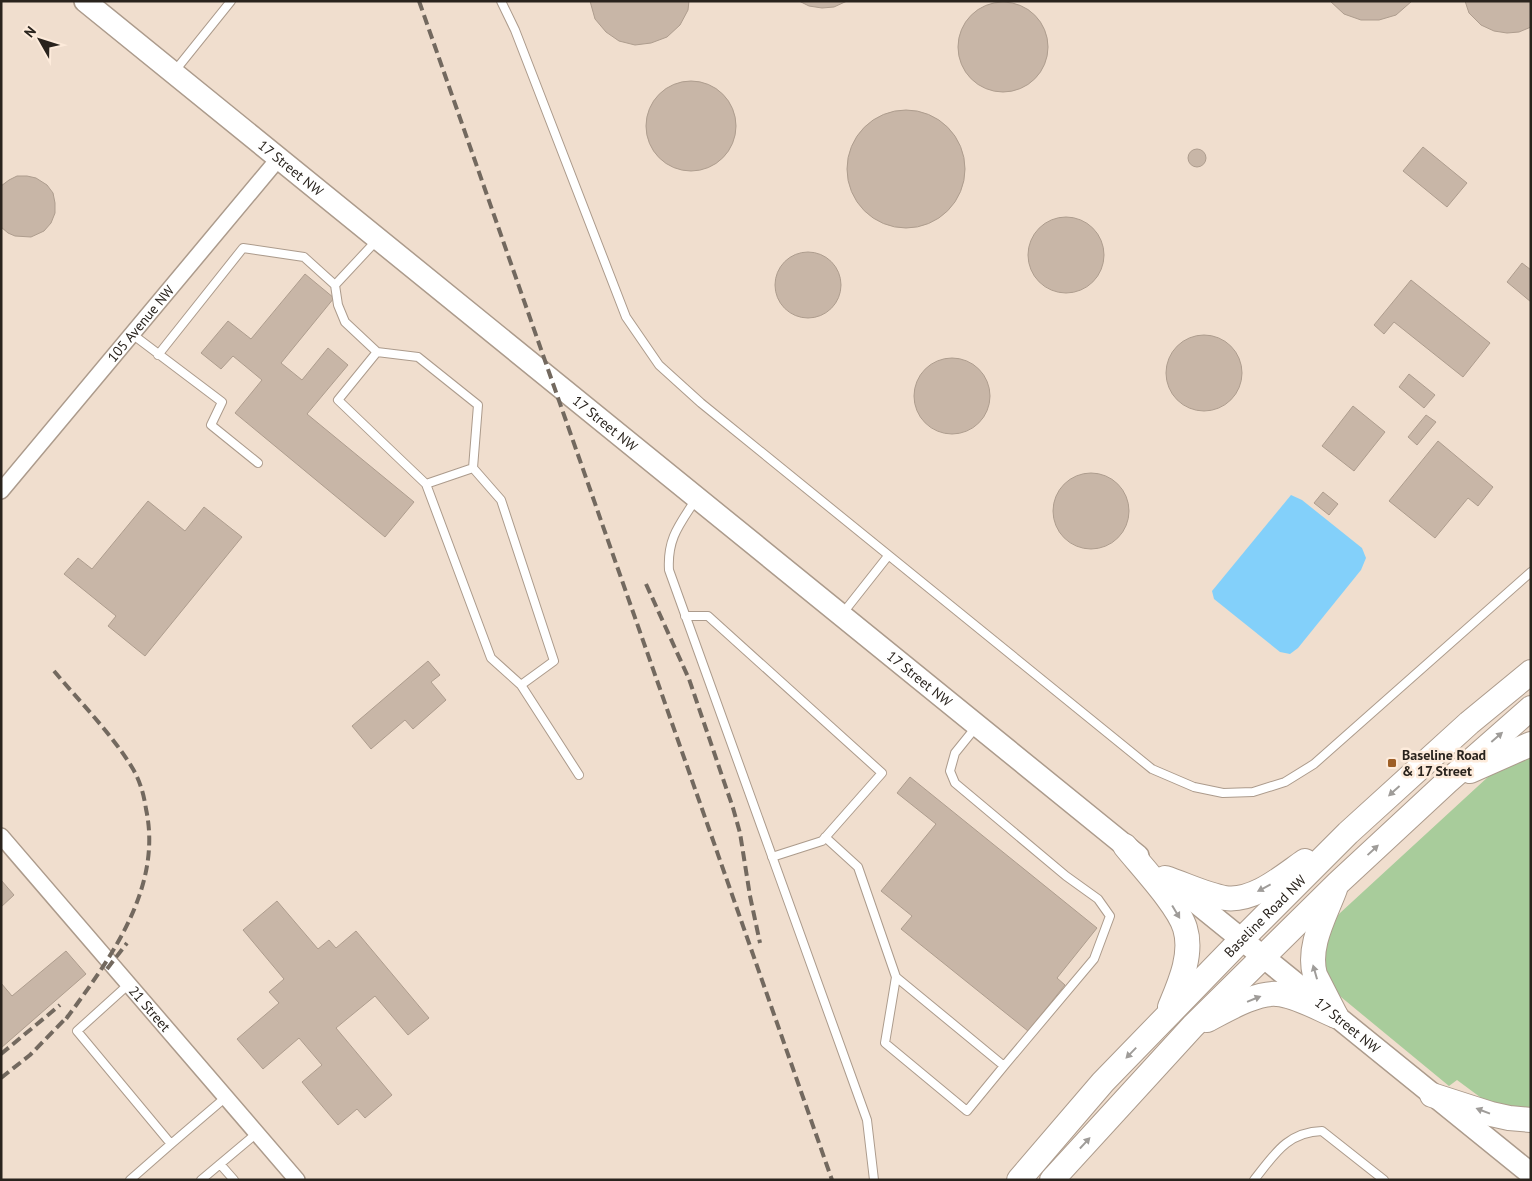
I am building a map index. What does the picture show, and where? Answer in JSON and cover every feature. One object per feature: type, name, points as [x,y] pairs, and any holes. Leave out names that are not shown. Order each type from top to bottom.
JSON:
[{"type":"main road","name":"17 Street NW","points":[[85,1],[1531,1174]]},
{"type":"main road","name":"Baseline Road NW","points":[[1019,1180],[1103,1082],[1348,833],[1469,723],[1531,672]]},
{"type":"main road","name":"Baseline Road NW","points":[[1052,1180],[1193,1026],[1262,957],[1338,883],[1448,781],[1531,708]]},
{"type":"main road","points":[[1448,781],[1531,744]]},
{"type":"main road","points":[[1165,878],[1226,898],[1242,897],[1262,890],[1348,833]]},
{"type":"main road","points":[[1125,846],[1176,910],[1185,927],[1187,942],[1185,964],[1178,988],[1165,1018]]},
{"type":"main road","points":[[1336,1016],[1315,975],[1313,967],[1315,942],[1338,883]]},
{"type":"main road","points":[[1193,1026],[1263,995],[1277,994],[1336,1016]]},
{"type":"main road","points":[[1432,1095],[1491,1114],[1531,1120]]},
{"type":"street","name":"105 Avenue NW","points":[[1,491],[279,158]]},
{"type":"street","name":"21 Street","points":[[1,836],[297,1180]]},
{"type":"lane","points":[[174,73],[231,1]]},
{"type":"lane","points":[[500,1],[515,30],[626,317],[659,365],[700,403],[1152,769],[1194,788],[1222,793],[1253,792],[1285,782],[1314,764],[1531,572]]},
{"type":"lane","points":[[335,284],[378,239]]},
{"type":"lane","points":[[158,355],[243,248],[304,257],[335,284],[338,305],[345,322],[377,352],[418,357],[478,405],[473,468],[502,500],[554,661],[522,685]]},
{"type":"lane","points":[[132,334],[222,402],[211,425],[258,463]]},
{"type":"lane","points":[[377,352],[338,400],[426,484],[491,658],[522,685],[579,775]]},
{"type":"lane","points":[[426,484],[473,468]]},
{"type":"lane","points":[[697,498],[674,534],[668,556],[669,570],[867,1120],[874,1180]]},
{"type":"lane","points":[[842,616],[888,556]]},
{"type":"lane","points":[[685,616],[708,616],[882,773],[822,841],[772,857]]},
{"type":"lane","points":[[826,837],[858,867],[896,977],[885,1043],[967,1111],[1094,959],[1110,916],[1098,900],[1066,876],[955,782],[950,771],[956,752],[978,725]]},
{"type":"lane","points":[[896,977],[1004,1066]]},
{"type":"lane","points":[[129,984],[77,1031],[171,1144]]},
{"type":"lane","points":[[130,1180],[226,1097]]},
{"type":"lane","points":[[1254,1180],[1280,1149],[1294,1136],[1309,1131],[1322,1130],[1384,1180]]},
{"type":"lane","points":[[201,1180],[257,1133]]},
{"type":"lane","points":[[220,1164],[234,1180]]},
{"type":"green space","points":[[1531,749],[1531,1113],[1484,1100],[1457,1080],[1449,1086],[1329,986],[1320,963],[1332,922],[1340,913],[1489,776]]},
{"type":"water","points":[[1291,495],[1302,500],[1362,548],[1366,558],[1361,570],[1298,648],[1290,654],[1280,652],[1214,599],[1212,591]]},
{"type":"building","points":[[590,1],[689,1],[688,10],[680,25],[667,37],[651,43],[635,45],[619,41],[606,32],[595,19]]},
{"type":"building","points":[[799,1],[847,1],[834,7],[822,8],[809,6]]},
{"type":"building","points":[[1330,1],[1412,1],[1396,15],[1379,20],[1361,20],[1344,14]]},
{"type":"building","points":[[1465,1],[1531,1],[1531,27],[1519,32],[1494,31],[1481,25],[1469,13]]},
{"type":"building","points":[[1003,2],[1020,5],[1035,15],[1045,30],[1048,47],[1045,64],[1035,79],[1020,89],[1003,92],[986,89],[971,79],[961,64],[958,47],[961,30],[971,15],[986,5]]},
{"type":"building","points":[[691,81],[708,84],[723,94],[733,109],[736,126],[733,143],[723,158],[708,168],[691,171],[674,168],[659,158],[649,143],[646,126],[649,109],[659,94],[674,84]]},
{"type":"building","points":[[906,110],[929,114],[948,127],[961,146],[965,169],[961,192],[948,211],[929,224],[906,228],[883,224],[864,211],[851,192],[847,169],[851,146],[864,127],[883,114]]},
{"type":"building","points":[[1423,147],[1467,183],[1447,207],[1403,171]]},
{"type":"building","points":[[1193,149],[1201,149],[1206,154],[1204,165],[1193,167],[1188,162],[1188,154]]},
{"type":"building","points":[[17,176],[36,178],[47,185],[53,193],[55,213],[51,223],[44,231],[31,237],[15,236],[1,227],[1,186]]},
{"type":"building","points":[[1066,217],[1080,220],[1093,228],[1101,241],[1104,255],[1101,269],[1093,282],[1080,290],[1066,293],[1052,290],[1039,282],[1031,269],[1028,255],[1031,241],[1039,228],[1052,220]]},
{"type":"building","points":[[808,252],[821,254],[836,267],[839,272],[841,285],[839,298],[826,313],[821,316],[808,318],[795,316],[780,303],[777,298],[775,285],[777,272],[790,257],[795,254]]},
{"type":"building","points":[[1522,263],[1531,270],[1531,302],[1507,282]]},
{"type":"building","points":[[305,274],[334,298],[281,363],[302,380],[328,348],[348,365],[307,414],[414,502],[385,537],[235,413],[262,380],[233,356],[221,369],[201,353],[228,321],[251,339]]},
{"type":"building","points":[[1411,280],[1490,343],[1463,377],[1394,322],[1384,334],[1374,325]]},
{"type":"building","points":[[1204,335],[1218,338],[1231,346],[1239,359],[1242,373],[1239,387],[1231,400],[1218,408],[1204,411],[1190,408],[1177,400],[1169,387],[1166,373],[1169,359],[1177,346],[1190,338]]},
{"type":"building","points":[[952,358],[966,361],[979,369],[987,382],[990,396],[987,410],[979,423],[966,431],[952,434],[938,431],[925,423],[917,410],[914,396],[917,382],[925,369],[938,361]]},
{"type":"building","points":[[1409,374],[1435,395],[1424,408],[1399,387]]},
{"type":"building","points":[[1353,406],[1385,432],[1354,471],[1322,446]]},
{"type":"building","points":[[1426,415],[1436,422],[1417,445],[1408,437]]},
{"type":"building","points":[[1438,441],[1493,487],[1478,506],[1468,498],[1435,538],[1389,501]]},
{"type":"building","points":[[1091,473],[1105,476],[1118,484],[1126,497],[1129,511],[1126,525],[1118,538],[1105,546],[1091,549],[1077,546],[1064,538],[1056,525],[1053,511],[1056,497],[1064,484],[1077,476]]},
{"type":"building","points":[[1323,492],[1338,504],[1329,515],[1314,503]]},
{"type":"building","points":[[148,501],[185,531],[204,507],[242,537],[145,656],[108,626],[116,616],[64,574],[78,558],[92,569]]},
{"type":"building","points":[[428,661],[440,675],[431,682],[446,700],[413,729],[405,720],[371,749],[352,726]]},
{"type":"building","points":[[910,777],[1097,928],[1057,978],[1065,985],[1028,1031],[901,929],[912,916],[881,891],[936,824],[897,793]]},
{"type":"building","points":[[1,880],[14,895],[1,907]]},
{"type":"building","points":[[277,901],[318,949],[329,940],[336,948],[356,931],[429,1018],[408,1035],[375,996],[336,1028],[392,1095],[365,1118],[357,1109],[338,1125],[302,1082],[322,1065],[299,1038],[263,1069],[237,1039],[279,1003],[269,992],[284,979],[243,930]]},
{"type":"building","points":[[66,951],[86,974],[1,1048],[1,983],[12,996]]},
{"type":"railway","points":[[419,1],[832,1180]]},
{"type":"railway","points":[[646,584],[689,679],[733,808],[740,833],[760,943]]},
{"type":"railway","points":[[54,671],[106,731],[133,769],[140,783],[144,799],[149,838],[147,867],[140,894],[129,921],[99,972],[66,1019]]},
{"type":"railway","points":[[107,969],[127,943]]},
{"type":"railway","points":[[1,1054],[60,1005]]},
{"type":"railway","points":[[1,1078],[30,1055],[69,1015]]},
{"type":"place","name":"Baseline Road & 17 Street","points":[[1392,763]]}]
